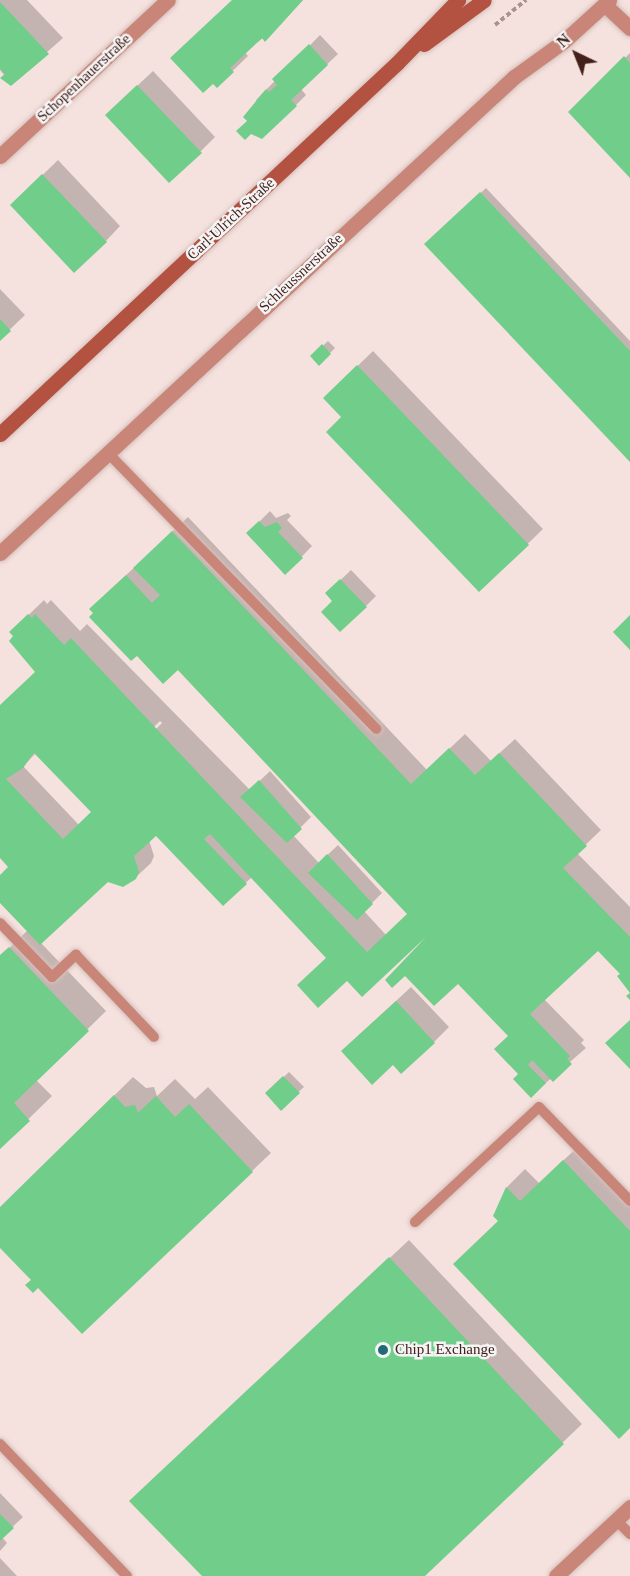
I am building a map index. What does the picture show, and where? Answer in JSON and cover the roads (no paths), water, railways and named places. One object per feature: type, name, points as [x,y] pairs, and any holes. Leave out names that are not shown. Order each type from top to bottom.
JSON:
[{"type":"main road","name":"Carl-Ulrich-Straße","points":[[0,434],[397,63],[458,0]]},
{"type":"main road","points":[[397,63],[484,0]]},
{"type":"street","name":"Schopenhauerstraße","points":[[1,152],[168,0]]},
{"type":"street","points":[[607,3],[630,28]]},
{"type":"street","name":"Schleussnerstraße","points":[[0,553],[514,76],[564,41],[607,3]]},
{"type":"street","points":[[556,1576],[630,1507]]},
{"type":"lane","points":[[108,453],[376,729]]},
{"type":"lane","points":[[0,923],[52,977],[76,955],[154,1037]]},
{"type":"lane","points":[[415,1222],[539,1107],[630,1201]]},
{"type":"lane","points":[[0,1444],[127,1576]]},
{"type":"lane","points":[[616,1520],[630,1534]]},
{"type":"place","name":"Chip1 Exchange","points":[[383,1350]]}]
